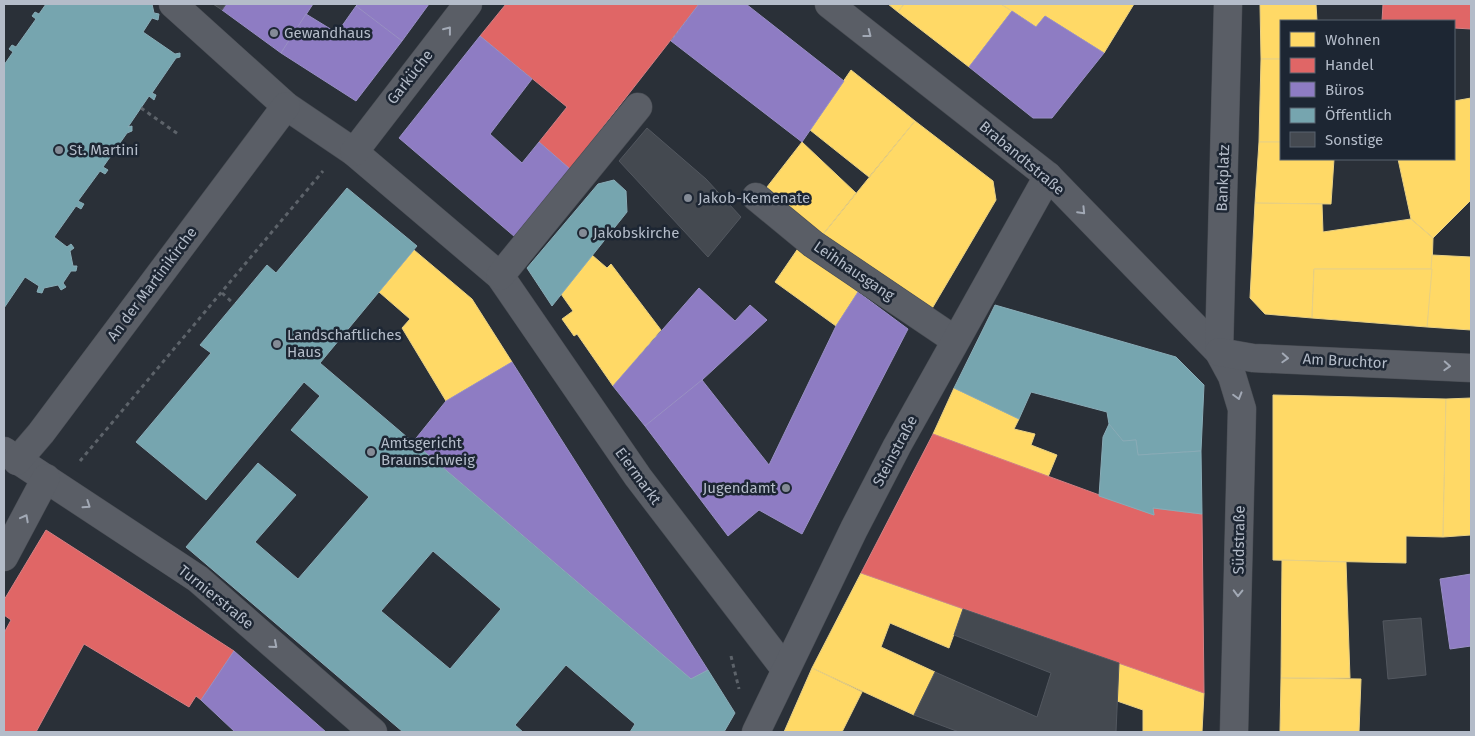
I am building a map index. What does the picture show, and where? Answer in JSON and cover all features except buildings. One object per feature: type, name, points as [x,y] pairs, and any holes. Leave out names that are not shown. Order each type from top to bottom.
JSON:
[{"type":"street","points":[[173,4],[286,106],[354,152]]},
{"type":"street","name":"Garküche","points":[[354,152],[468,4]]},
{"type":"street","name":"Brabandtstraße","points":[[829,4],[1048,176],[1219,352]]},
{"type":"street","name":"Bankplatz","points":[[1219,352],[1228,4]]},
{"type":"street","name":"An der Martinikirche","points":[[46,478],[11,456],[41,433],[286,106]]},
{"type":"street","points":[[500,276],[638,107]]},
{"type":"street","name":"Eiermarkt","points":[[354,152],[500,276],[638,477],[785,670]]},
{"type":"street","name":"Steinstraße","points":[[756,732],[858,521],[955,340],[1048,176]]},
{"type":"street","name":"Leihhausgang","points":[[756,197],[813,244],[955,340]]},
{"type":"street","name":"Am Bruchtor","points":[[1219,352],[1253,358],[1471,368]]},
{"type":"street","name":"Südstraße","points":[[1219,352],[1232,376],[1242,409],[1234,732]]},
{"type":"street","points":[[4,558],[46,478]]},
{"type":"street","name":"Turnierstraße","points":[[46,478],[198,579],[373,732]]},
{"type":"path","points":[[141,108],[178,134]]},
{"type":"path","points":[[75,467],[328,166]]},
{"type":"path","points":[[222,293],[234,304]]},
{"type":"path","points":[[727,650],[732,657],[739,692]]},
{"type":"place","name":"Gewandhaus","points":[[274,33]]},
{"type":"place","name":"St. Martini","points":[[59,150]]},
{"type":"place","name":"Jakob-Kemenate","points":[[688,198]]},
{"type":"place","name":"Jakobskirche","points":[[583,233]]},
{"type":"place","name":"Landschaftliches Haus","points":[[277,344]]},
{"type":"place","name":"Amtsgericht Braunschweig","points":[[371,452]]},
{"type":"place","name":"Jugendamt","points":[[786,488]]}]
